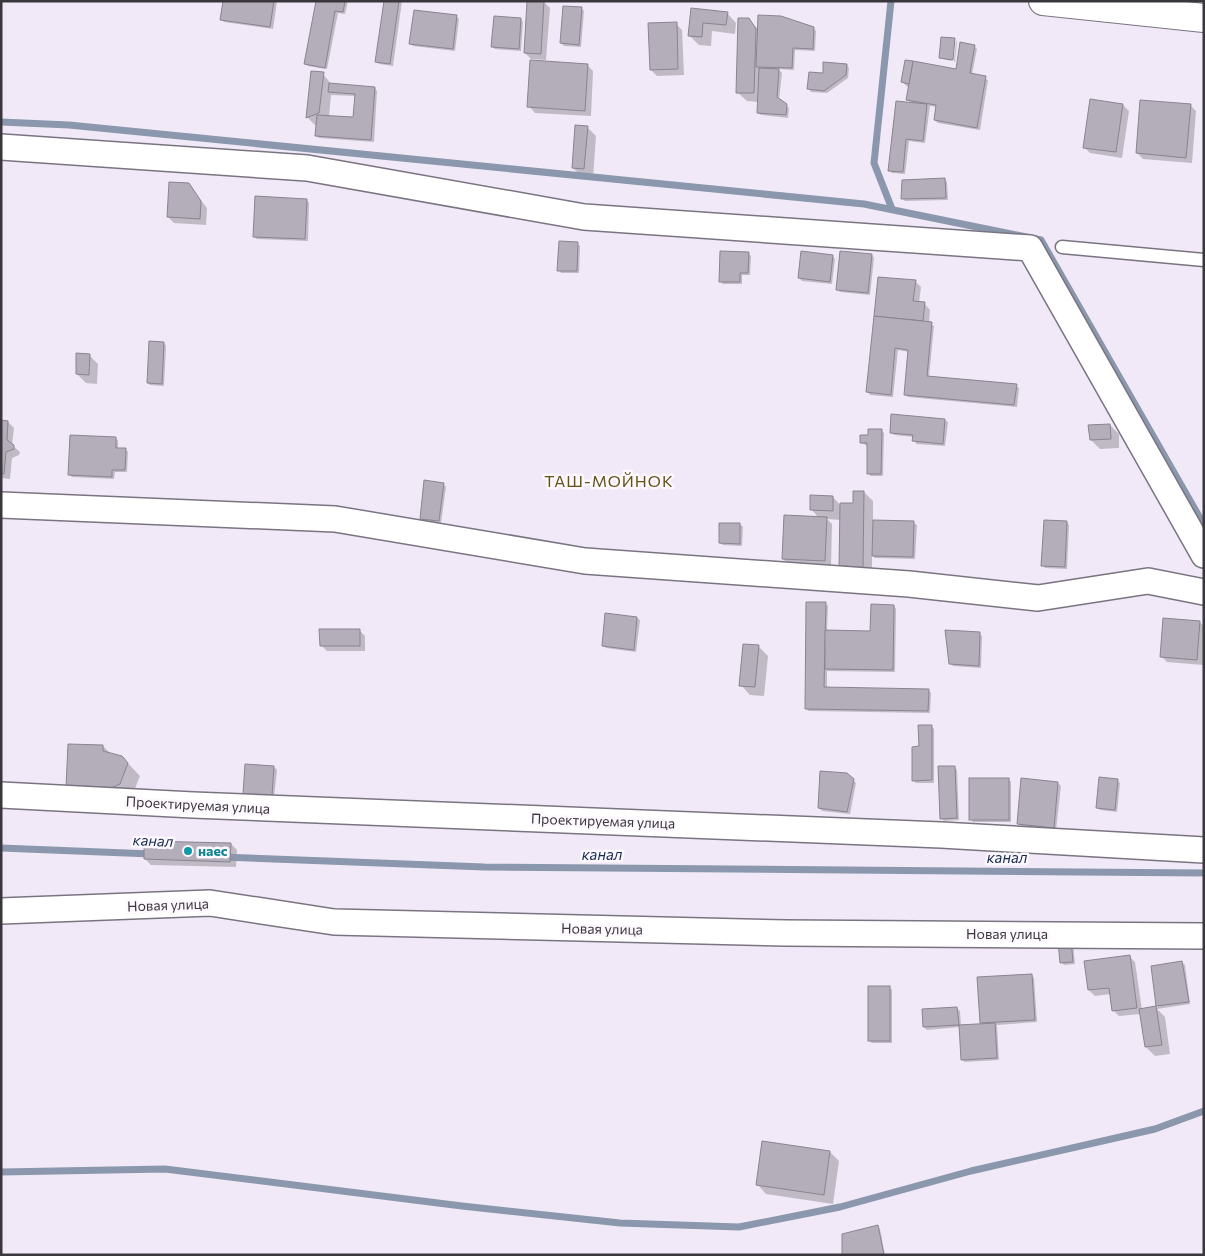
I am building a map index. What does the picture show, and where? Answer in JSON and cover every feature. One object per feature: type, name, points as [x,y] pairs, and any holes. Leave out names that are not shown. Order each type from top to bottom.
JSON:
[{"type":"main road","points":[[1043,1],[1204,18]]},
{"type":"street","points":[[1,147],[307,168],[584,217],[1030,248],[1204,555]]},
{"type":"street","points":[[1,505],[335,519],[585,561],[909,584],[1038,598],[1148,581],[1204,592]]},
{"type":"street","name":"Проектируемая улица","points":[[1,795],[193,805],[941,835],[1204,850]]},
{"type":"street","name":"Новая улица","points":[[1,911],[210,903],[334,922],[786,933],[1204,936]]},
{"type":"lane","points":[[1062,247],[1204,260]]},
{"type":"building","points":[[223,1],[274,1],[270,27],[220,20]]},
{"type":"building","points":[[316,1],[345,1],[343,12],[335,11],[325,68],[304,64]]},
{"type":"building","points":[[384,1],[399,1],[390,64],[375,62]]},
{"type":"building","points":[[527,1],[544,1],[541,54],[524,53]]},
{"type":"building","points":[[563,6],[582,7],[579,45],[560,43]]},
{"type":"building","points":[[691,8],[728,12],[726,25],[703,23],[702,37],[688,36]]},
{"type":"building","points":[[414,10],[457,15],[453,49],[409,44]]},
{"type":"building","points":[[758,15],[781,16],[814,27],[813,49],[793,48],[792,68],[756,67]]},
{"type":"building","points":[[494,16],[521,18],[519,49],[491,47]]},
{"type":"building","points":[[738,18],[749,18],[756,29],[754,93],[736,93]]},
{"type":"building","points":[[677,22],[678,69],[650,70],[648,23]]},
{"type":"building","points":[[941,37],[955,38],[953,60],[939,58]]},
{"type":"building","points":[[960,42],[975,45],[970,73],[986,76],[977,128],[934,120],[936,105],[906,100],[913,61],[956,69]]},
{"type":"building","points":[[530,60],[588,64],[585,111],[527,107]]},
{"type":"building","points":[[905,60],[913,61],[909,84],[901,82]]},
{"type":"building","points":[[823,62],[847,64],[846,75],[824,91],[807,89],[809,72],[823,73]]},
{"type":"building","points":[[759,68],[779,69],[777,97],[787,104],[786,115],[757,113]]},
{"type":"building","points":[[311,71],[324,72],[319,113],[306,118]]},
{"type":"building","points":[[329,83],[375,87],[371,140],[315,136],[317,115],[353,117],[355,94],[328,92]]},
{"type":"building","points":[[1090,99],[1123,104],[1116,152],[1083,148]]},
{"type":"building","points":[[1140,100],[1191,104],[1186,158],[1136,153]]},
{"type":"building","points":[[896,101],[927,104],[923,141],[906,139],[903,172],[888,171]]},
{"type":"building","points":[[575,125],[588,126],[584,169],[572,168]]},
{"type":"building","points":[[945,178],[946,198],[901,199],[902,180]]},
{"type":"building","points":[[169,182],[189,183],[201,201],[200,219],[167,217]]},
{"type":"building","points":[[255,196],[307,199],[305,239],[253,237]]},
{"type":"building","points":[[559,241],[578,242],[577,271],[557,271]]},
{"type":"building","points":[[720,251],[749,252],[748,273],[740,273],[740,282],[719,282]]},
{"type":"building","points":[[801,251],[833,255],[830,282],[798,278]]},
{"type":"building","points":[[840,251],[872,254],[868,293],[836,290]]},
{"type":"building","points":[[878,277],[916,280],[913,301],[925,302],[923,321],[874,316]]},
{"type":"building","points":[[874,316],[932,322],[927,376],[1017,384],[1014,405],[904,395],[908,350],[895,348],[891,395],[866,392]]},
{"type":"building","points":[[149,341],[164,342],[162,384],[147,383]]},
{"type":"building","points":[[76,353],[90,354],[89,375],[76,374]]},
{"type":"building","points":[[891,414],[945,419],[943,444],[912,441],[913,435],[890,433]]},
{"type":"building","points":[[1,420],[8,421],[7,440],[14,445],[14,449],[6,452],[4,474],[1,473]]},
{"type":"building","points":[[1110,424],[1111,439],[1090,440],[1088,425]]},
{"type":"building","points":[[868,429],[882,429],[881,474],[867,474],[867,443],[860,443],[860,435],[868,435]]},
{"type":"building","points":[[70,435],[116,437],[116,448],[126,448],[125,470],[112,470],[112,477],[68,475]]},
{"type":"building","points":[[424,480],[444,483],[439,521],[420,519]]},
{"type":"building","points":[[853,491],[864,491],[863,569],[839,569],[840,503],[853,503]]},
{"type":"building","points":[[810,495],[833,496],[833,511],[810,510]]},
{"type":"building","points":[[784,515],[827,517],[825,561],[782,559]]},
{"type":"building","points":[[873,520],[914,521],[913,557],[872,556]]},
{"type":"building","points":[[1044,520],[1067,521],[1065,567],[1041,566]]},
{"type":"building","points":[[719,523],[740,523],[740,544],[719,543]]},
{"type":"building","points":[[806,602],[826,602],[824,687],[929,689],[928,711],[805,709]]},
{"type":"building","points":[[871,604],[894,605],[893,670],[825,669],[825,630],[870,631]]},
{"type":"building","points":[[605,613],[637,617],[634,650],[602,646]]},
{"type":"building","points":[[1163,618],[1200,621],[1197,660],[1160,657]]},
{"type":"building","points":[[319,629],[360,629],[360,646],[320,646]]},
{"type":"building","points":[[945,630],[980,632],[979,666],[949,664]]},
{"type":"building","points":[[743,644],[759,645],[755,687],[739,686]]},
{"type":"building","points":[[918,725],[932,725],[932,780],[912,781],[912,747],[919,746]]},
{"type":"building","points":[[68,744],[103,745],[103,751],[122,756],[128,763],[120,784],[109,789],[66,787]]},
{"type":"building","points":[[245,764],[274,766],[272,796],[243,794]]},
{"type":"building","points":[[938,766],[955,766],[957,818],[940,819]]},
{"type":"building","points":[[820,771],[847,773],[854,779],[847,812],[818,808]]},
{"type":"building","points":[[1099,777],[1118,779],[1115,810],[1096,808]]},
{"type":"building","points":[[969,778],[1009,778],[1009,820],[969,820]]},
{"type":"building","points":[[1021,778],[1058,782],[1054,828],[1017,824]]},
{"type":"building","name":"наес","points":[[144,841],[231,843],[230,862],[144,859]]},
{"type":"building","points":[[1071,940],[1073,962],[1060,963],[1058,941]]},
{"type":"building","points":[[1130,955],[1137,1008],[1112,1011],[1109,988],[1088,990],[1084,961]]},
{"type":"building","points":[[1182,961],[1189,1002],[1156,1006],[1151,966]]},
{"type":"building","points":[[1032,974],[1035,1020],[980,1023],[977,977]]},
{"type":"building","points":[[868,986],[890,986],[890,1041],[868,1041]]},
{"type":"building","points":[[1156,1006],[1162,1045],[1145,1047],[1139,1009]]},
{"type":"building","points":[[957,1007],[959,1025],[923,1027],[922,1009]]},
{"type":"building","points":[[995,1023],[997,1058],[961,1060],[959,1025]]},
{"type":"building","points":[[762,1141],[830,1151],[824,1195],[756,1185]]},
{"type":"building","points":[[878,1225],[884,1255],[842,1255],[842,1234]]},
{"type":"waterway","points":[[891,1],[874,163],[892,209]]},
{"type":"waterway","points":[[1,122],[69,125],[864,204],[1041,240],[1204,525]]},
{"type":"waterway","name":"канал","points":[[1,848],[151,854]]},
{"type":"waterway","name":"канал","points":[[222,857],[484,867],[1204,873]]},
{"type":"waterway","points":[[1,1172],[165,1169],[462,1206],[620,1223],[739,1227],[840,1207],[971,1171],[1155,1129],[1204,1111]]},
{"type":"place","name":"наес","points":[[188,851]]},
{"type":"district","name":"ТАШ-МОЙНОК","points":[[609,481]]}]
